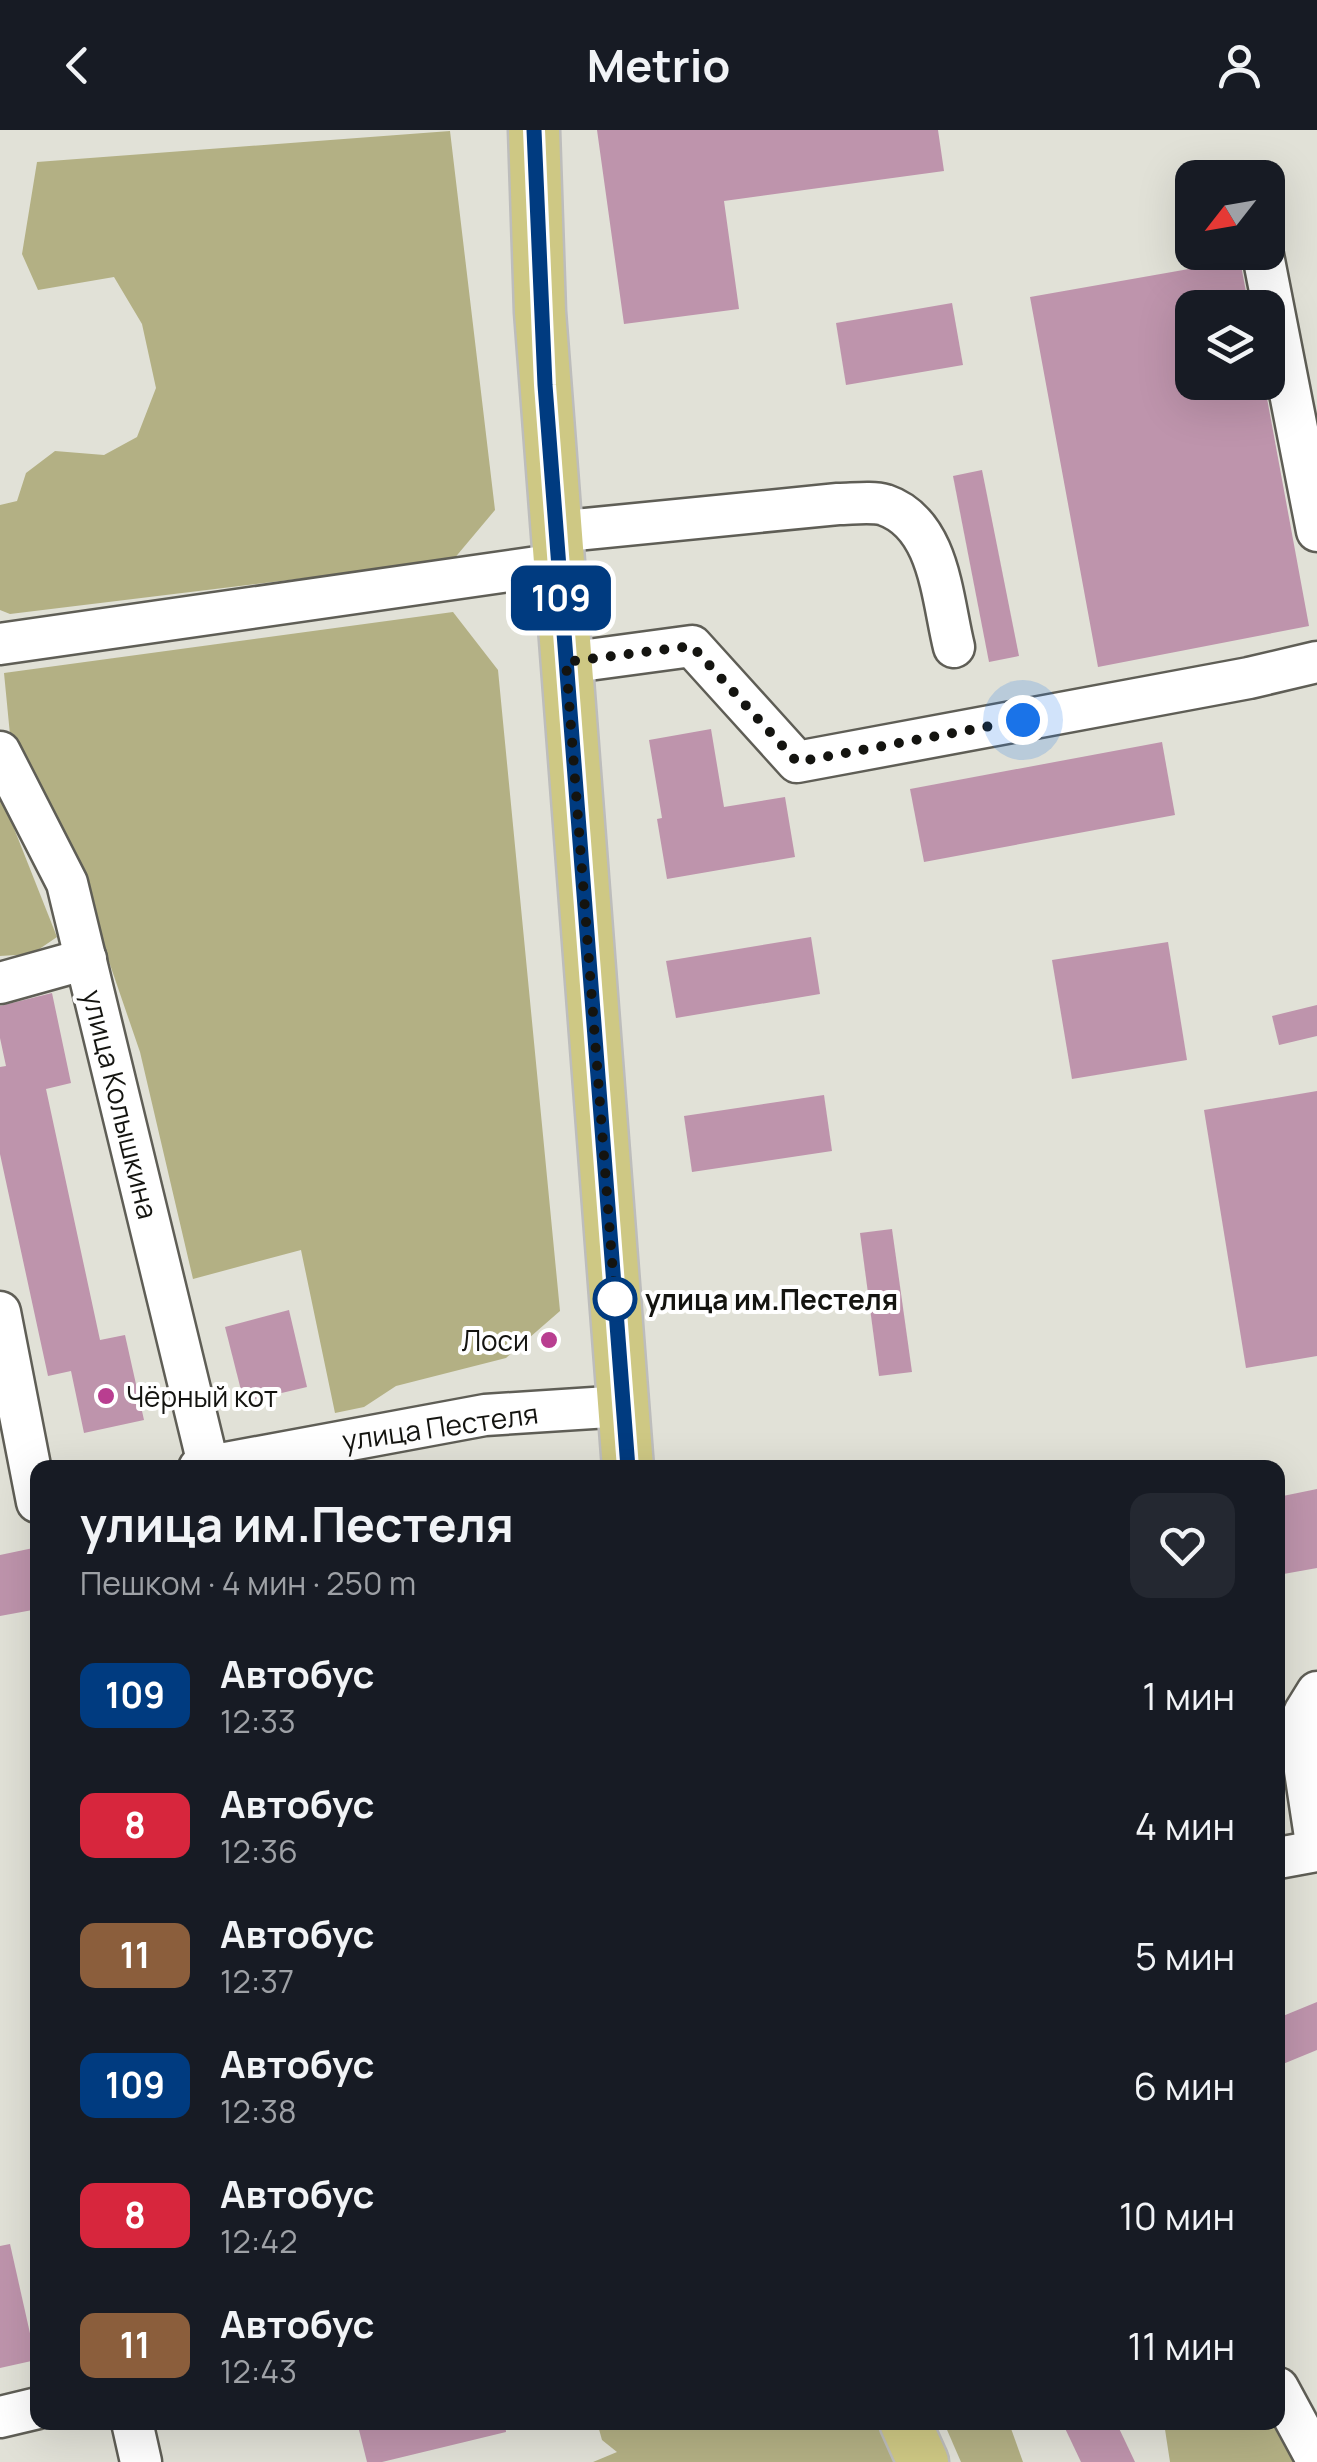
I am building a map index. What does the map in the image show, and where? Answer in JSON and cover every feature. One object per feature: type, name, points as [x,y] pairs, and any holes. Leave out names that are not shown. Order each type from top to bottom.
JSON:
[{"type":"main road","points":[[534,130],[539,295],[556,548],[627,1460]]},
{"type":"main road","points":[[909,2430],[923,2462]]},
{"type":"street","points":[[1266,270],[1317,531]]},
{"type":"street","points":[[0,644],[556,548],[838,504],[883,504],[910,518],[929,544],[954,647]]},
{"type":"street","points":[[566,662],[692,646],[797,762],[1317,662]]},
{"type":"street","name":"улица Колышкина","points":[[0,752],[67,883],[204,1460]]},
{"type":"street","points":[[0,983],[86,959]]},
{"type":"street","points":[[0,1312],[30,1466]]},
{"type":"street","name":"улица Пестеля","points":[[244,1460],[485,1415],[624,1406]]},
{"type":"street","points":[[0,1510],[30,1504]]},
{"type":"street","points":[[1285,1857],[1317,1850],[1306,1772],[1304,1712],[1317,1692]]},
{"type":"street","points":[[1285,2401],[1317,2460]]},
{"type":"street","points":[[0,2417],[30,2410]]},
{"type":"street","points":[[134,2430],[141,2462]]},
{"type":"shaded area","points":[[450,131],[495,510],[453,560],[10,614],[0,610],[0,505],[17,501],[26,473],[55,451],[104,455],[137,437],[156,388],[142,324],[114,277],[38,290],[22,254],[37,162]]},
{"type":"shaded area","points":[[453,612],[498,670],[560,1311],[506,1358],[396,1386],[364,1407],[335,1413],[301,1250],[193,1279],[140,1052],[81,880],[11,745],[4,673]]},
{"type":"shaded area","points":[[0,793],[57,937],[32,954],[0,956]]},
{"type":"shaded area","points":[[599,2430],[886,2430],[899,2462],[593,2462],[617,2452],[602,2440]]},
{"type":"shaded area","points":[[947,2430],[1012,2430],[1023,2462],[961,2462]]},
{"type":"shaded area","points":[[1165,2430],[1283,2430],[1317,2462],[1170,2462]]},
{"type":"building","points":[[597,130],[938,130],[944,171],[724,201],[739,309],[624,324]]},
{"type":"building","points":[[1183,270],[1242,270],[1246,290],[1175,290],[1175,400],[1267,400],[1309,626],[1098,667],[1030,297]]},
{"type":"building","points":[[952,303],[963,365],[846,385],[836,323]]},
{"type":"building","points":[[982,470],[1019,656],[989,662],[953,476]]},
{"type":"building","points":[[711,729],[724,807],[785,797],[795,857],[667,879],[649,740]]},
{"type":"building","points":[[1162,742],[1175,815],[924,862],[910,789]]},
{"type":"building","points":[[811,937],[820,994],[676,1018],[666,961]]},
{"type":"building","points":[[1168,942],[1187,1060],[1072,1079],[1052,960]]},
{"type":"building","points":[[52,993],[71,1083],[46,1089],[100,1340],[125,1335],[144,1420],[84,1433],[71,1371],[48,1376],[0,1154],[0,1067],[6,1066],[0,1038],[0,1006]]},
{"type":"building","points":[[1317,1005],[1317,1036],[1279,1045],[1272,1016]]},
{"type":"building","points":[[1317,1091],[1317,1356],[1246,1368],[1204,1110]]},
{"type":"building","points":[[824,1095],[832,1151],[692,1172],[684,1116]]},
{"type":"building","points":[[892,1229],[912,1372],[879,1376],[860,1233]]},
{"type":"building","points":[[289,1310],[307,1387],[244,1402],[225,1327]]},
{"type":"building","points":[[1317,1489],[1317,1568],[1285,1574],[1285,1496]]},
{"type":"building","points":[[30,1549],[30,1610],[0,1616],[0,1555]]},
{"type":"building","points":[[1317,2002],[1317,2050],[1285,2063],[1285,2015]]},
{"type":"building","points":[[10,2244],[30,2333],[30,2361],[0,2368],[0,2246]]},
{"type":"building","points":[[359,2430],[506,2430],[382,2462],[367,2462]]},
{"type":"building","points":[[1066,2430],[1120,2430],[1135,2462],[1081,2462]]},
{"type":"bus line","name":"109","points":[[534,130],[545,385],[627,1460]]},
{"type":"place","name":"улица им.Пестеля","points":[[615,1299]]},
{"type":"place","name":"Лоси","points":[[549,1340]]},
{"type":"place","name":"Чёрный кот","points":[[106,1396]]},
{"type":"route","points":[[615,1299],[566,662],[692,646],[797,762],[1023,720]]}]
